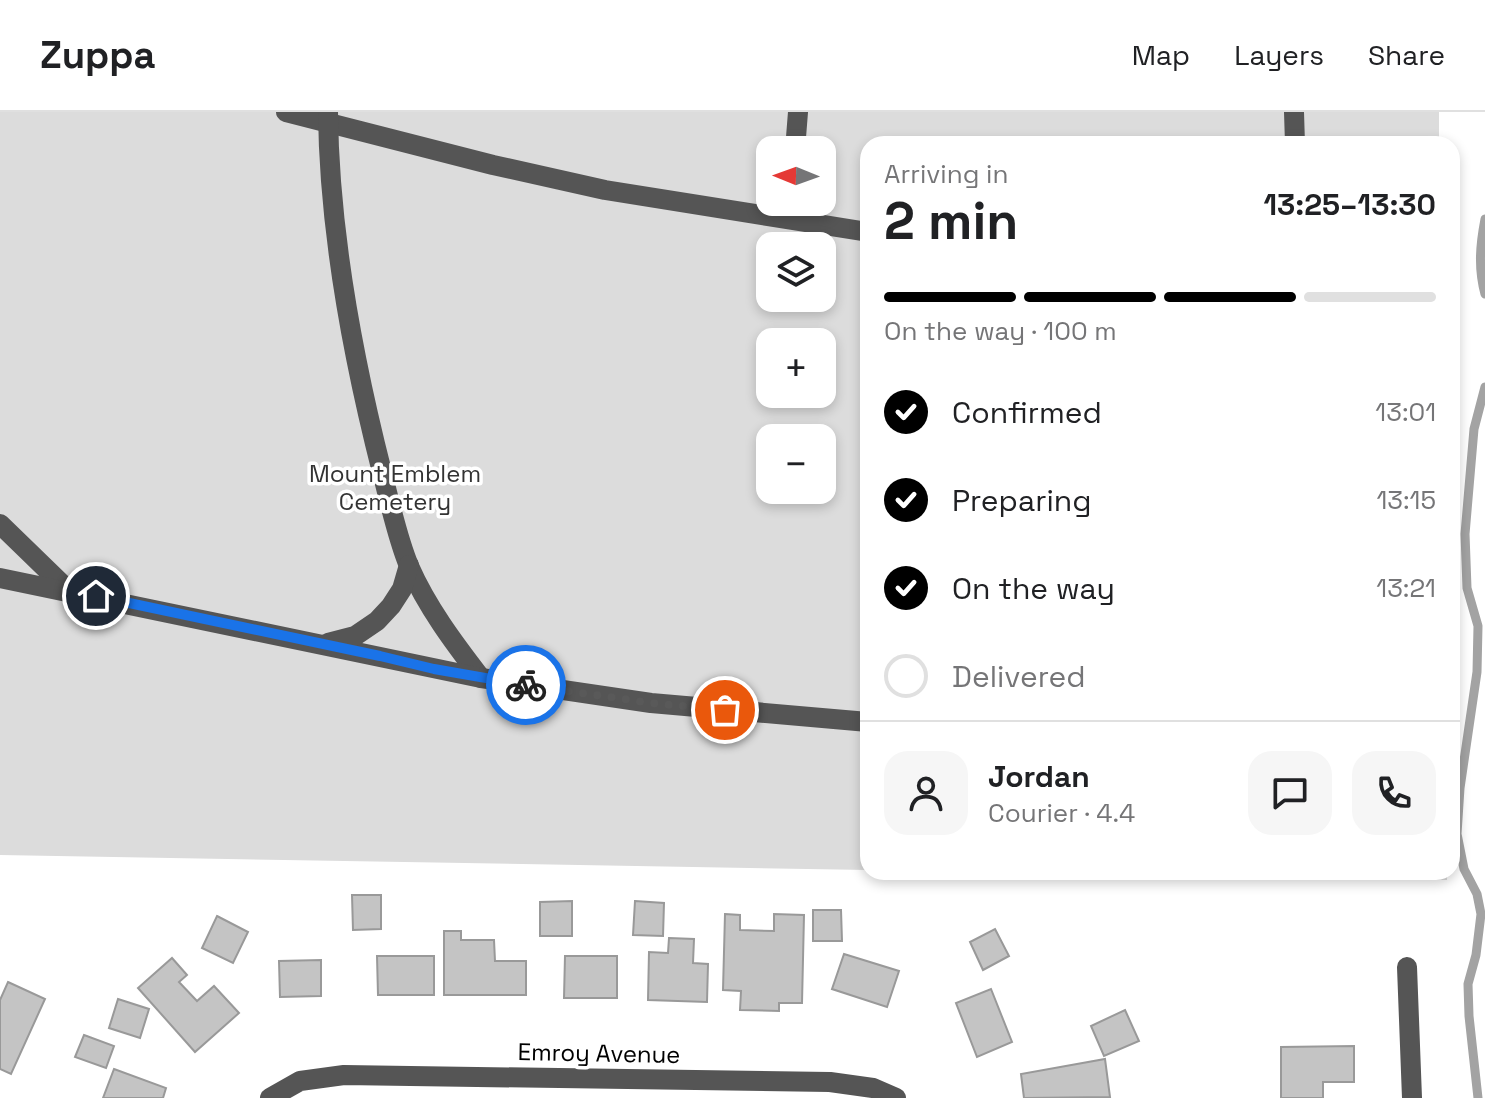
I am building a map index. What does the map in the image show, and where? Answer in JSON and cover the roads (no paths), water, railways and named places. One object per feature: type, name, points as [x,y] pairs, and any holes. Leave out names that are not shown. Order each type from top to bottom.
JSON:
[{"type":"street","points":[[286,112],[328,117],[493,165],[605,190],[756,207]]},
{"type":"street","points":[[796,136],[798,112]]},
{"type":"street","points":[[1294,112],[1295,136]]},
{"type":"street","points":[[328,117],[342,277],[374,440],[409,565],[449,636],[481,678]]},
{"type":"street","points":[[808,216],[860,230]]},
{"type":"street","points":[[0,524],[68,590]]},
{"type":"street","points":[[323,644],[355,636],[377,621],[402,589],[409,565]]},
{"type":"street","points":[[0,578],[481,678],[651,703],[860,721]]},
{"type":"street","points":[[1407,967],[1412,1098]]},
{"type":"street","name":"Emroy Avenue","points":[[270,1098],[300,1081],[344,1075],[830,1082],[873,1088],[896,1098]]},
{"type":"waterway","points":[[1485,219],[1480,256],[1485,294]]},
{"type":"waterway","points":[[1460,788],[1477,672],[1478,626],[1467,588],[1465,534],[1474,429],[1485,387]]},
{"type":"waterway","points":[[1460,849],[1481,914],[1476,955],[1468,984],[1478,1098]]},
{"type":"park label","name":"Mount Emblem Cemetery","points":[[395,487]]}]
